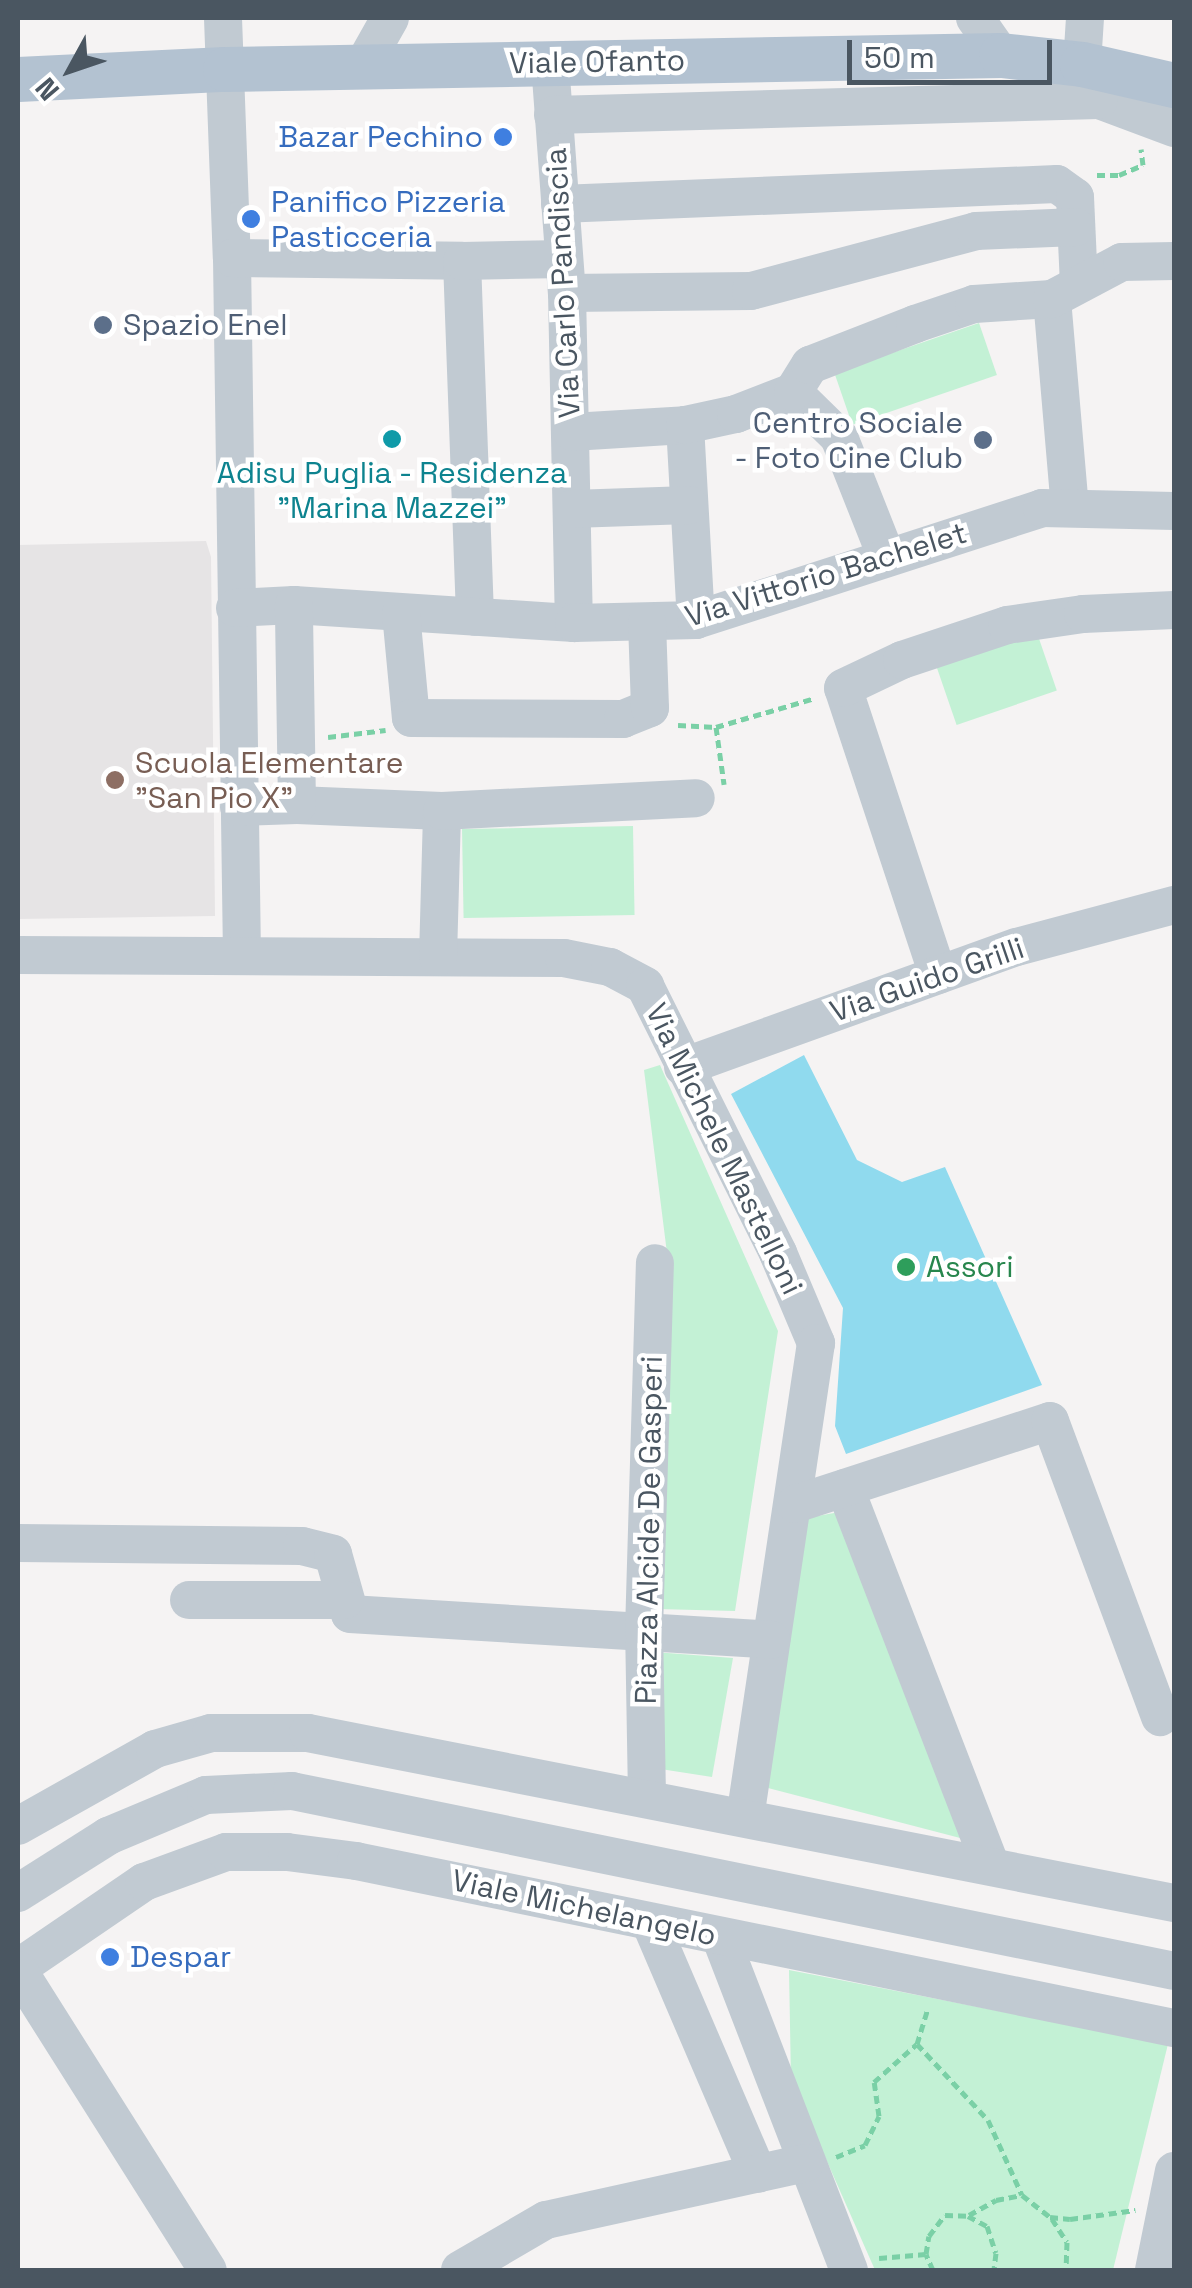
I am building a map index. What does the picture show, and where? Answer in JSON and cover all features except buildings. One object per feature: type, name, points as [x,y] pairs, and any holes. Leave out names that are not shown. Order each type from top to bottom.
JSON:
[{"type":"main road","name":"Viale Ofanto","points":[[18,79],[226,68],[1001,55],[1091,82],[1174,85]]},
{"type":"street","points":[[223,18],[232,258],[242,954]]},
{"type":"street","points":[[363,66],[390,18]]},
{"type":"street","points":[[975,18],[1001,55]]},
{"type":"street","points":[[1086,18],[1091,82]]},
{"type":"street","name":"Via Carlo Pandiscia","points":[[550,62],[566,276],[574,623]]},
{"type":"street","points":[[553,115],[1091,82],[1138,117],[1174,128]]},
{"type":"street","points":[[560,204],[1057,184],[1076,212],[1066,291],[1070,507]]},
{"type":"street","points":[[232,258],[462,261],[566,276],[750,291],[976,232],[1076,212]]},
{"type":"street","points":[[572,432],[685,425],[736,414],[794,392],[810,365],[843,350],[974,304],[1066,291],[1122,262],[1174,260]]},
{"type":"street","points":[[462,261],[474,617]]},
{"type":"street","points":[[794,392],[839,436],[887,558]]},
{"type":"street","points":[[685,425],[696,620]]},
{"type":"street","points":[[572,509],[688,505]]},
{"type":"street","name":"Via Vittorio Bachelet","points":[[235,608],[294,605],[574,623],[696,620],[1042,508],[1174,511]]},
{"type":"street","points":[[294,605],[297,804]]},
{"type":"street","points":[[938,975],[843,688],[902,660],[1006,626],[1083,614],[1174,610]]},
{"type":"street","points":[[401,613],[410,718],[623,719],[650,708],[647,622]]},
{"type":"street","points":[[239,807],[297,804],[442,810],[696,798]]},
{"type":"street","points":[[438,957],[442,810]]},
{"type":"street","name":"Via Guido Grilli","points":[[683,1067],[1017,947],[1174,905]]},
{"type":"street","name":"Via Michele Mastelloni","points":[[18,955],[564,958],[610,968],[645,986],[778,1253],[816,1342],[795,1504],[745,1817]]},
{"type":"street","name":"Piazza Alcide De Gasperi","points":[[646,1797],[644,1631],[655,1264]]},
{"type":"street","points":[[795,1504],[1050,1422],[1160,1717]]},
{"type":"street","points":[[846,1488],[991,1866]]},
{"type":"street","points":[[18,1543],[302,1546],[332,1554],[350,1614],[410,1621],[771,1640]]},
{"type":"street","points":[[189,1600],[345,1600]]},
{"type":"street","points":[[18,1826],[154,1749],[211,1733],[328,1736],[1174,1903]]},
{"type":"street","points":[[306,1794],[328,1736]]},
{"type":"street","name":"Viale Michelangelo","points":[[18,1893],[108,1836],[206,1795],[306,1794],[1174,1971]]},
{"type":"street","name":"Viale Michelangelo","points":[[18,1969],[144,1882],[226,1852],[287,1852],[356,1861],[1174,2028]]},
{"type":"street","points":[[650,1922],[758,2174]]},
{"type":"street","points":[[720,1936],[848,2268]]},
{"type":"street","points":[[18,1969],[208,2270]]},
{"type":"street","points":[[460,2270],[546,2220],[805,2163]]},
{"type":"street","points":[[1154,2270],[1171,2188]]},
{"type":"path","points":[[1076,212],[1089,175],[1119,175],[1142,165],[1138,117]]},
{"type":"path","points":[[650,708],[680,726],[716,727],[843,688]]},
{"type":"path","points":[[297,748],[340,732],[385,730],[410,718]]},
{"type":"path","points":[[696,798],[726,793],[716,727]]},
{"type":"path","points":[[805,2163],[837,2157],[865,2145],[879,2116],[874,2082],[917,2044],[988,2120],[1022,2195],[1050,2216],[1067,2242],[1066,2270]]},
{"type":"path","points":[[1050,2216],[1070,2218],[1171,2188]]},
{"type":"path","points":[[968,2216],[996,2200],[1022,2195]]},
{"type":"path","points":[[933,2270],[926,2254],[928,2236],[945,2214],[968,2216],[987,2226],[996,2253],[994,2270]]},
{"type":"path","points":[[848,2268],[926,2254]]},
{"type":"shaded area","name":"Scuola Elementare \"San Pio X\"","points":[[206,541],[211,557],[215,916],[18,919],[18,545]]},
{"type":"green space","points":[[979,323],[997,375],[852,425],[834,373]]},
{"type":"green space","points":[[1036,630],[1057,691],[957,725],[936,665]]},
{"type":"green space","points":[[633,826],[635,915],[464,918],[462,829]]},
{"type":"green space","points":[[660,1065],[778,1331],[735,1611],[657,1609],[671,1285],[644,1070]]},
{"type":"green space","points":[[845,1511],[964,1839],[768,1788],[801,1519]]},
{"type":"green space","points":[[654,1652],[733,1658],[712,1777],[654,1768]]},
{"type":"green space","points":[[789,1970],[1168,2044],[1113,2270],[875,2270],[791,2080]]},
{"type":"water","name":"Assori","points":[[804,1055],[857,1160],[902,1182],[945,1167],[1042,1385],[846,1454],[835,1426],[843,1308],[731,1094]]},
{"type":"place","name":"Bazar Pechino","points":[[503,137]]},
{"type":"place","name":"Panifico Pizzeria Pasticceria","points":[[251,219]]},
{"type":"place","name":"Spazio Enel","points":[[103,325]]},
{"type":"place","name":"Adisu Puglia - Residenza \"Marina Mazzei\"","points":[[392,439]]},
{"type":"place","name":"Centro Sociale - Foto Cine Club","points":[[983,440]]},
{"type":"place","name":"Scuola Elementare \"San Pio X\"","points":[[115,780]]},
{"type":"place","name":"Assori","points":[[906,1267]]},
{"type":"place","name":"Despar","points":[[110,1957]]}]
